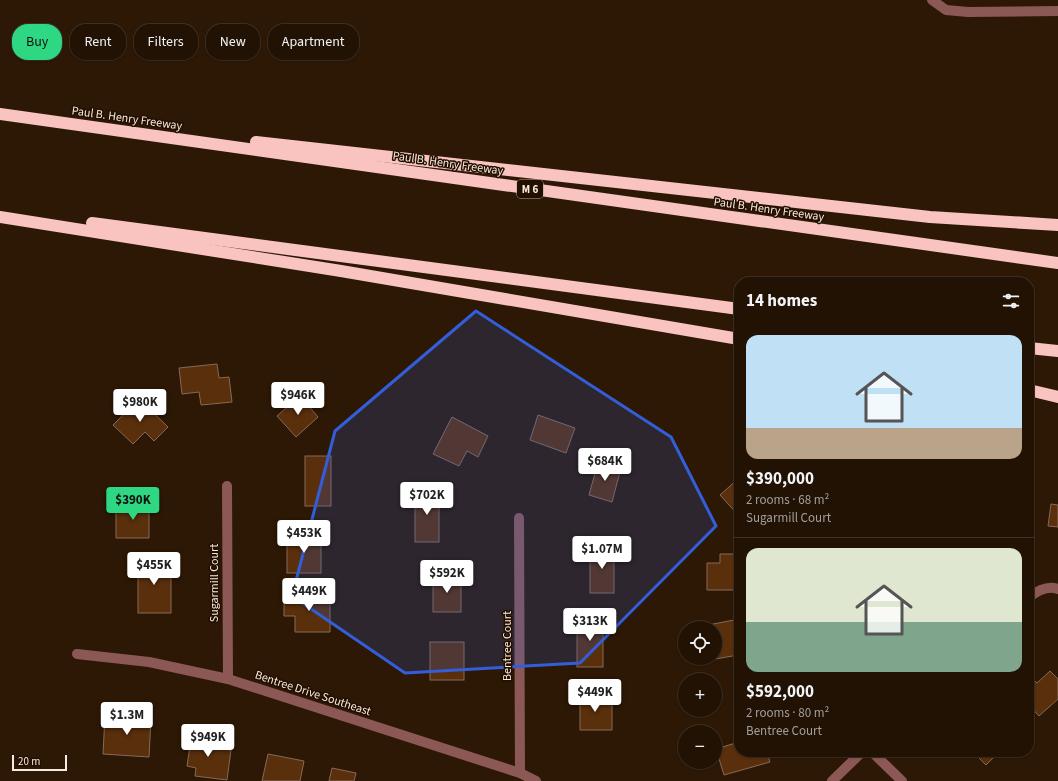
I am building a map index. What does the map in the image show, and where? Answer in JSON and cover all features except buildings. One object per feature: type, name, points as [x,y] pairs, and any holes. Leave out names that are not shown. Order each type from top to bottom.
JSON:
[{"type":"highway","points":[[1,114],[930,217],[1058,225]]},
{"type":"highway","name":"Paul B. Henry Freeway","points":[[1,114],[1058,263]]},
{"type":"highway","points":[[0,211],[734,308]]},
{"type":"highway","points":[[0,217],[341,271],[734,338]]},
{"type":"highway","points":[[1034,349],[1058,351]]},
{"type":"highway","points":[[1034,391],[1058,397]]},
{"type":"street","points":[[932,0],[946,10],[968,12],[1058,11]]},
{"type":"street","name":"Sugarmill Court","points":[[227,486],[228,680]]},
{"type":"street","name":"Bentree Court","points":[[519,518],[520,773]]},
{"type":"street","points":[[1034,593],[1053,587],[1058,589]]},
{"type":"street","name":"Bentree Drive Southeast","points":[[77,654],[149,662],[228,680],[520,773],[536,781]]},
{"type":"street","points":[[832,781],[857,757]]},
{"type":"street","points":[[877,757],[902,781]]},
{"type":"highlighted area","points":[[476,311],[671,437],[716,526],[580,663],[405,673],[292,596],[335,431]]}]
